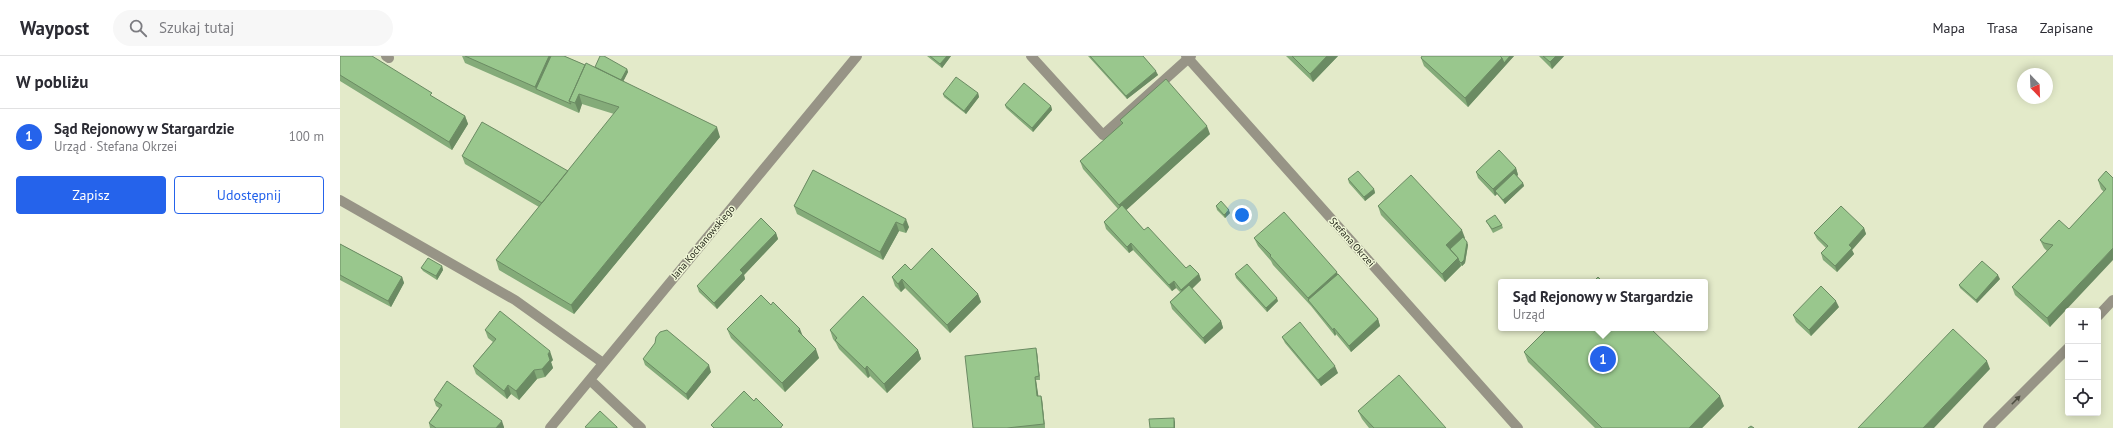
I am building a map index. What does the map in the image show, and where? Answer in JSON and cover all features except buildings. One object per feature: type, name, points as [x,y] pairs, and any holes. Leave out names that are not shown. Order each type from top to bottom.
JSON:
[{"type":"street","name":"Jana Kochanowskiego","points":[[550,428],[857,56]]},
{"type":"street","points":[[1031,56],[1103,135],[1189,57]]},
{"type":"street","name":"Stefana Okrzei","points":[[1189,57],[1518,428]]},
{"type":"street","points":[[340,200],[515,300],[603,363]]},
{"type":"street","points":[[2101,313],[2113,300]]},
{"type":"street","points":[[1988,428],[2065,351]]},
{"type":"street","points":[[590,380],[641,428]]},
{"type":"place","name":"Sąd Rejonowy w Stargardzie","points":[[1603,359]]}]
